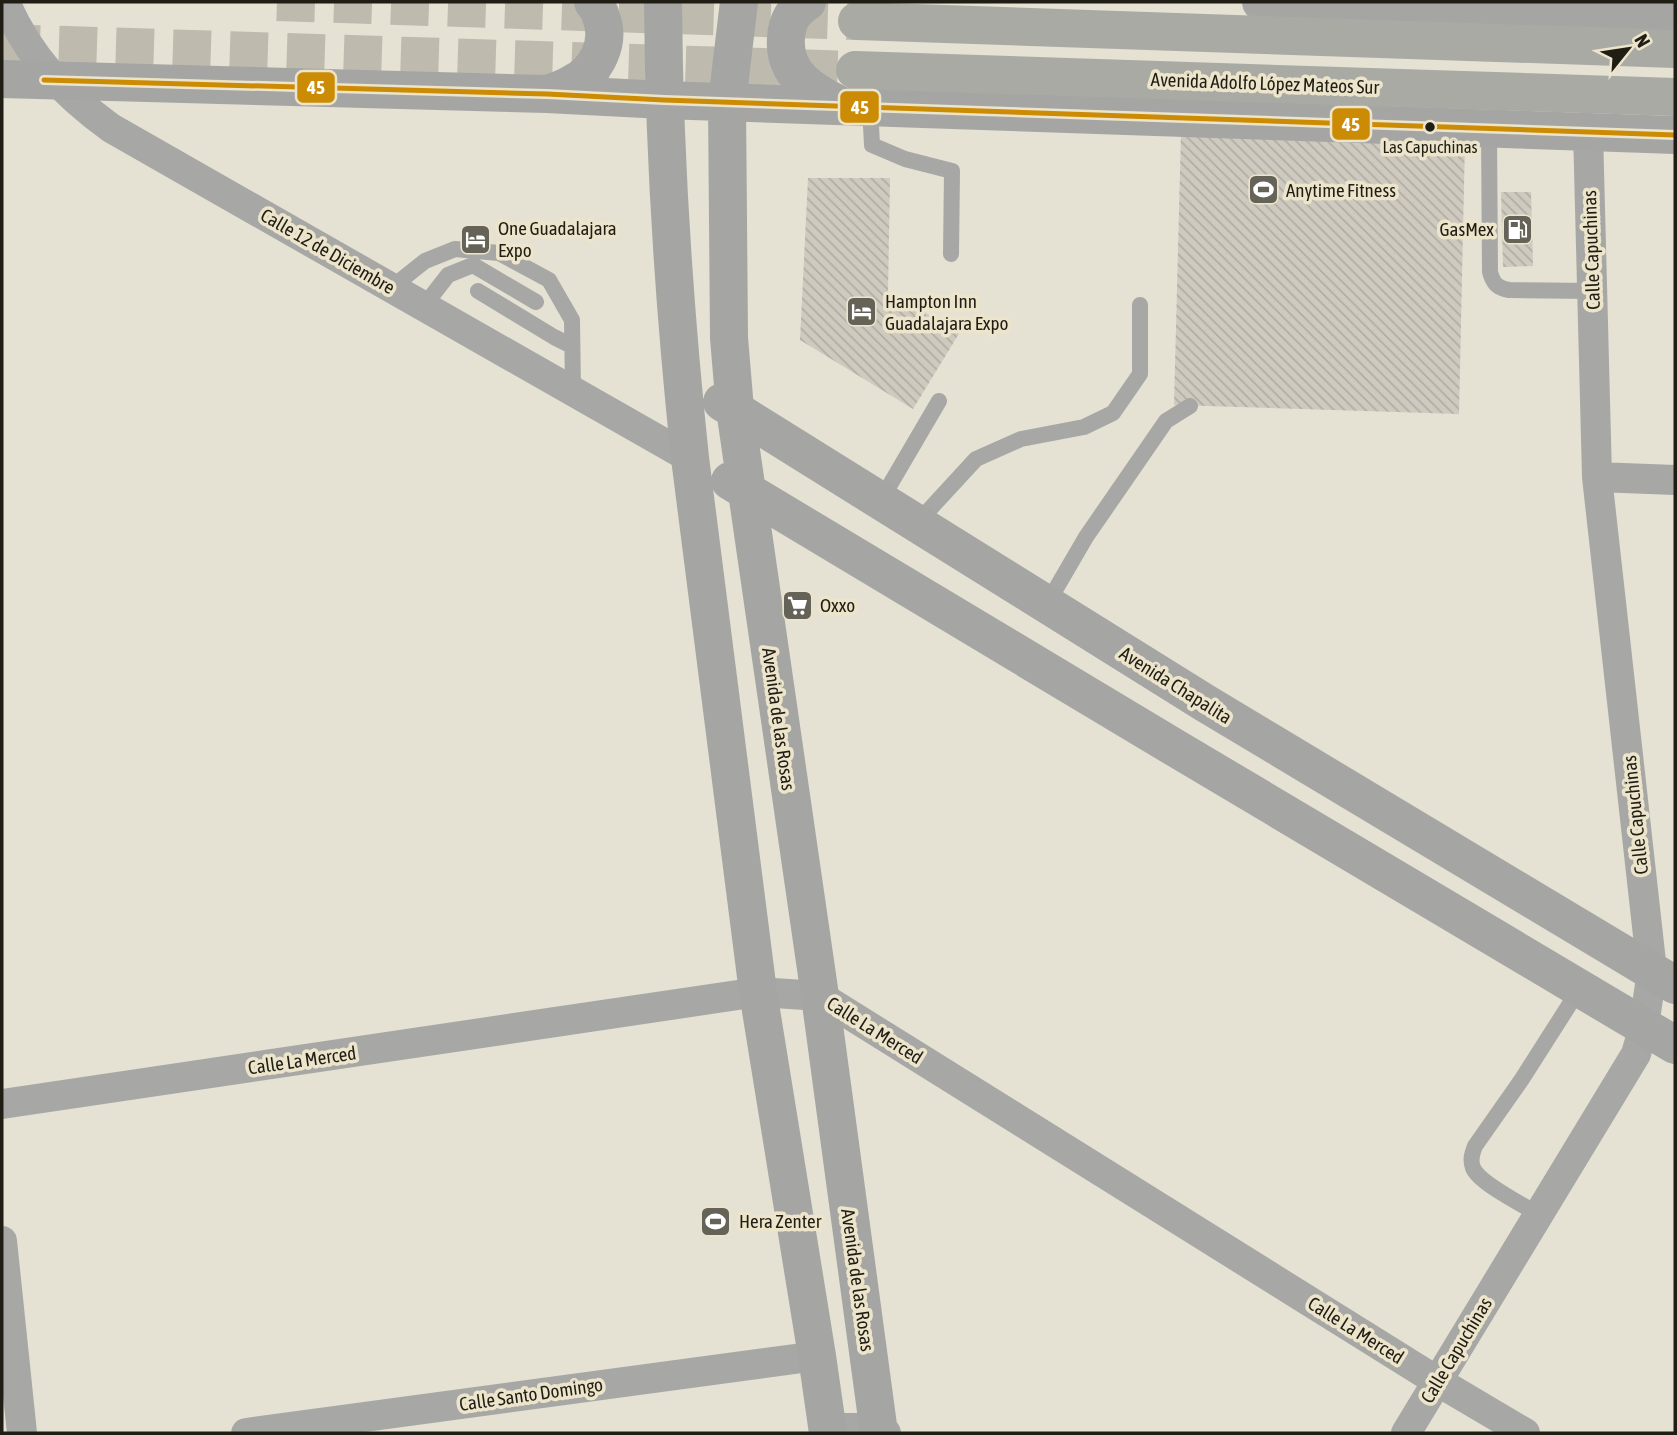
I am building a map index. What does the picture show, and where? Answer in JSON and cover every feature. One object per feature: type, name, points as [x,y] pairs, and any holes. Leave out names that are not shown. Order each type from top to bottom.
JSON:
[{"type":"main road","points":[[857,21],[1675,49]]},
{"type":"main road","name":"Avenida Adolfo López Mateos Sur","points":[[855,70],[1675,97]]},
{"type":"street","name":"Calle 12 de Diciembre","points":[[5,2],[27,44],[54,80],[85,109],[111,128],[690,458]]},
{"type":"street","points":[[547,94],[575,83],[590,71],[601,55],[604,36],[602,17],[593,2]]},
{"type":"street","points":[[663,2],[664,100],[681,380],[758,992],[827,1431],[881,1432]]},
{"type":"street","name":"Avenida de las Rosas","points":[[739,2],[727,102],[729,338],[735,409],[881,1432]]},
{"type":"street","points":[[807,2],[796,9],[787,25],[785,46],[788,60],[799,78],[817,94],[856,107]]},
{"type":"street","points":[[1261,2],[1643,8],[1675,17]]},
{"type":"street","points":[[2,79],[547,94],[1675,135]]},
{"type":"street","name":"Calle Capuchinas","points":[[1406,1433],[1636,1054],[1660,1035],[1664,978],[1597,477],[1588,131]]},
{"type":"street","name":"Avenida Chapalita","points":[[681,380],[735,409],[1205,703],[1664,978]]},
{"type":"street","points":[[690,458],[1660,1035]]},
{"type":"street","points":[[1597,477],[1675,480]]},
{"type":"street","points":[[1177,749],[1205,703]]},
{"type":"street","name":"Calle La Merced","points":[[2,1104],[758,992],[820,996],[1437,1381],[1525,1433]]},
{"type":"street","points":[[2,1241],[22,1433]]},
{"type":"street","name":"Calle Santo Domingo","points":[[251,1433],[817,1356]]},
{"type":"lane","points":[[856,107],[872,145],[905,159],[952,171],[951,254]]},
{"type":"lane","points":[[1489,130],[1490,272],[1493,282],[1500,288],[1509,290],[1592,291]]},
{"type":"lane","points":[[391,288],[425,261],[455,249],[499,253],[549,280],[572,320],[573,391]]},
{"type":"lane","points":[[424,306],[448,275],[473,265],[536,302]]},
{"type":"lane","points":[[478,291],[572,346]]},
{"type":"lane","points":[[917,523],[976,459],[1021,439],[1084,427],[1113,413],[1140,374],[1140,305]]},
{"type":"lane","points":[[881,500],[939,401]]},
{"type":"lane","points":[[1048,604],[1086,537],[1166,421],[1190,406]]},
{"type":"lane","points":[[1538,1214],[1481,1179],[1473,1170],[1471,1157],[1475,1146],[1580,988]]},
{"type":"building","points":[[1181,134],[1465,141],[1459,414],[1174,405]]},
{"type":"building","name":"Hampton Inn Guadalajara Expo","points":[[808,178],[890,178],[888,292],[960,332],[913,409],[800,340]]},
{"type":"building","name":"GasMex","points":[[1501,192],[1531,192],[1533,266],[1503,267]]},
{"type":"tunnel","points":[[277,2],[857,21]]},
{"type":"tunnel","points":[[2,43],[855,70]]},
{"type":"transit line","name":"45","points":[[44,80],[547,94],[1675,135]]},
{"type":"place","name":"Las Capuchinas","points":[[1430,127]]},
{"type":"place","name":"Anytime Fitness","points":[[1263,190]]},
{"type":"place","name":"GasMex","points":[[1517,229]]},
{"type":"place","name":"One Guadalajara Expo","points":[[475,239]]},
{"type":"place","name":"Hampton Inn Guadalajara Expo","points":[[862,312]]},
{"type":"place","name":"Oxxo","points":[[797,605]]},
{"type":"place","name":"Hera Zenter","points":[[716,1221]]}]
